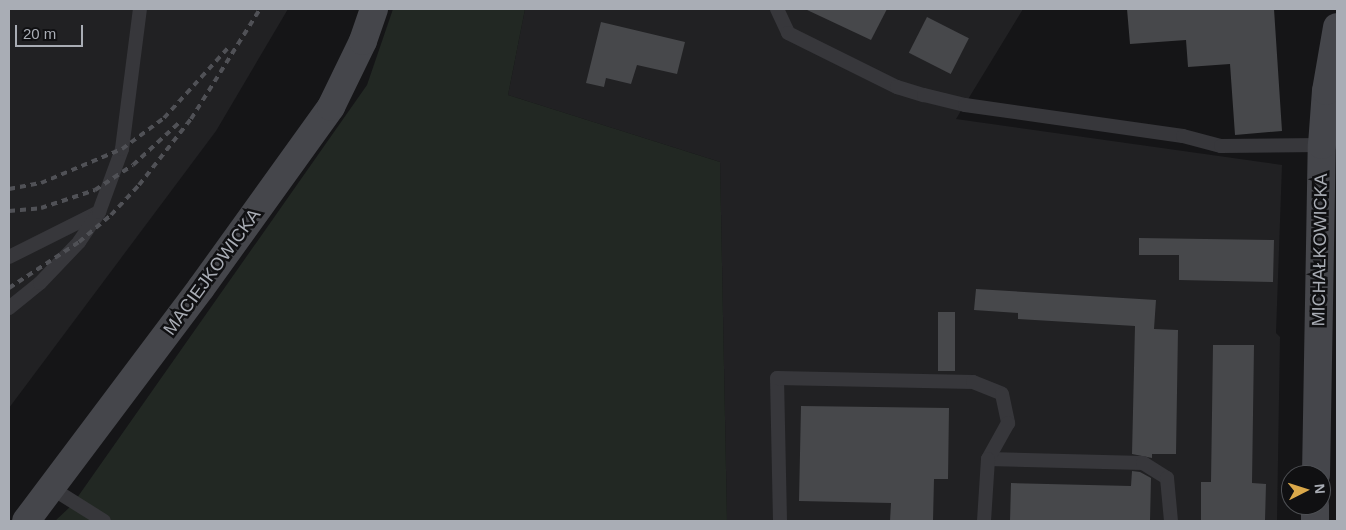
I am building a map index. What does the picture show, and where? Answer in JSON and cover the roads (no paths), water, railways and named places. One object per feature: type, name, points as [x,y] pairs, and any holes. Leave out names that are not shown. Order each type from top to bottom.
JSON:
[{"type":"street","name":"MACIEJKOWICKA","points":[[26,521],[53,488],[331,107],[363,41],[374,9]]},
{"type":"street","name":"MICHAŁKOWICKA","points":[[1317,465],[1329,224],[1322,145],[1326,91],[1337,27]]},
{"type":"lane","points":[[9,308],[40,283],[79,242],[99,212],[122,149],[140,9]]},
{"type":"lane","points":[[777,9],[779,19],[793,36],[897,87],[966,105],[1183,136],[1221,146],[1322,145]]},
{"type":"lane","points":[[9,257],[99,212]]},
{"type":"lane","points":[[780,521],[777,378],[973,382],[1002,394],[1008,423],[988,459],[984,521]]},
{"type":"lane","points":[[988,459],[1143,463],[1167,478],[1171,521]]},
{"type":"lane","points":[[53,488],[104,521]]},
{"type":"railway","points":[[9,288],[79,242],[111,215],[139,185],[191,119],[260,9]]},
{"type":"railway","points":[[9,189],[41,183],[122,149],[164,118],[228,48]]},
{"type":"railway","points":[[9,211],[41,208],[95,190],[133,165],[181,121]]}]
